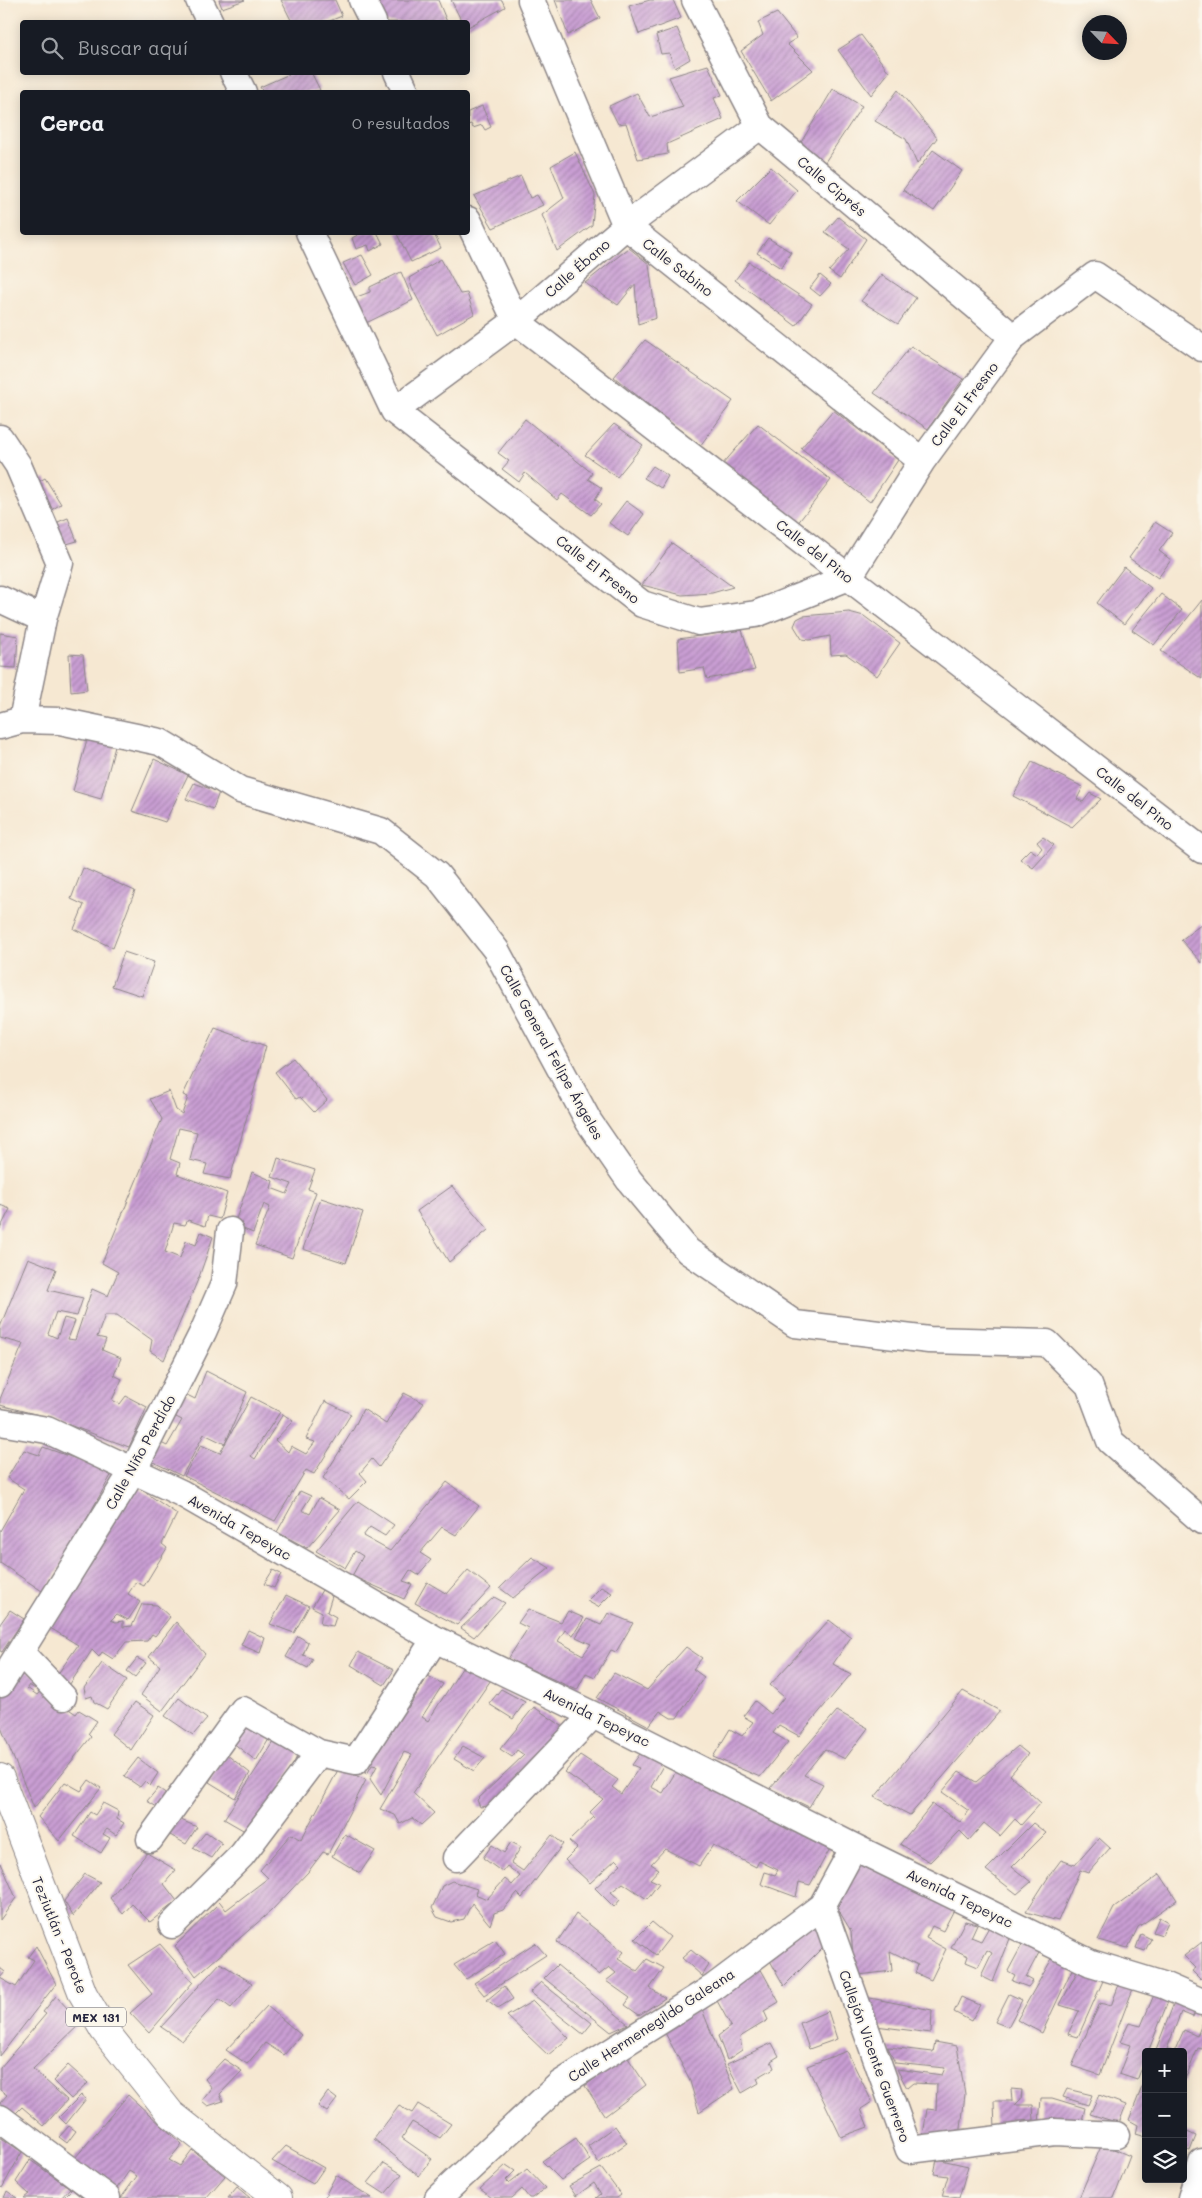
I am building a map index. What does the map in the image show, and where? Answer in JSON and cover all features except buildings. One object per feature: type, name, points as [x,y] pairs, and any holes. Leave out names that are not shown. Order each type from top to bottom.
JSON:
[{"type":"main road","name":"Teziutlán - Perote","points":[[0,1778],[83,1994],[104,2030],[171,2114],[278,2198]]},
{"type":"street","points":[[199,0],[209,20]]},
{"type":"street","points":[[362,0],[371,20]]},
{"type":"street","name":"Calle Sabino","points":[[532,0],[626,226],[922,461]]},
{"type":"street","name":"Calle Ciprés","points":[[695,0],[760,126],[1014,337]]},
{"type":"street","points":[[234,75],[242,90]]},
{"type":"street","points":[[398,75],[405,90]]},
{"type":"street","name":"Calle Ébano","points":[[394,411],[516,321],[626,226],[760,126]]},
{"type":"street","name":"Calle del Pino","points":[[470,224],[516,321],[1202,850]]},
{"type":"street","name":"Calle El Fresno","points":[[310,235],[394,411],[642,604],[699,622],[756,614],[849,577],[922,461],[1014,337],[1095,275],[1202,348]]},
{"type":"street","points":[[0,438],[18,464],[60,563],[11,723]]},
{"type":"street","points":[[0,599],[43,619]]},
{"type":"street","name":"Calle General Felipe Ángeles","points":[[11,723],[60,721],[160,742],[240,790],[381,831],[437,875],[496,950],[589,1122],[628,1180],[688,1251],[795,1324],[929,1340],[1047,1343],[1089,1385],[1110,1441],[1202,1521]]},
{"type":"street","name":"Calle Niño Perdido","points":[[0,1684],[133,1471],[203,1332],[224,1284],[230,1231]]},
{"type":"street","name":"Avenida Tepeyac","points":[[0,1422],[47,1430],[181,1493],[435,1639],[593,1715],[1091,1962],[1163,1985],[1202,2002]]},
{"type":"street","points":[[150,1839],[242,1710],[320,1753],[356,1760],[435,1639]]},
{"type":"street","points":[[20,1652],[63,1696]]},
{"type":"street","points":[[456,1858],[593,1715]]},
{"type":"street","points":[[172,1926],[242,1855],[320,1753]]},
{"type":"street","name":"Calle Hermenegildo Galeana","points":[[438,2198],[560,2084],[714,1988],[822,1906],[854,1846]]},
{"type":"street","name":"Callejón Vicente Guerrero","points":[[822,1906],[910,2150],[1054,2132],[1116,2136]]},
{"type":"street","points":[[0,2118],[107,2198]]},
{"type":"street","points":[[1191,2198],[1202,2162]]}]
